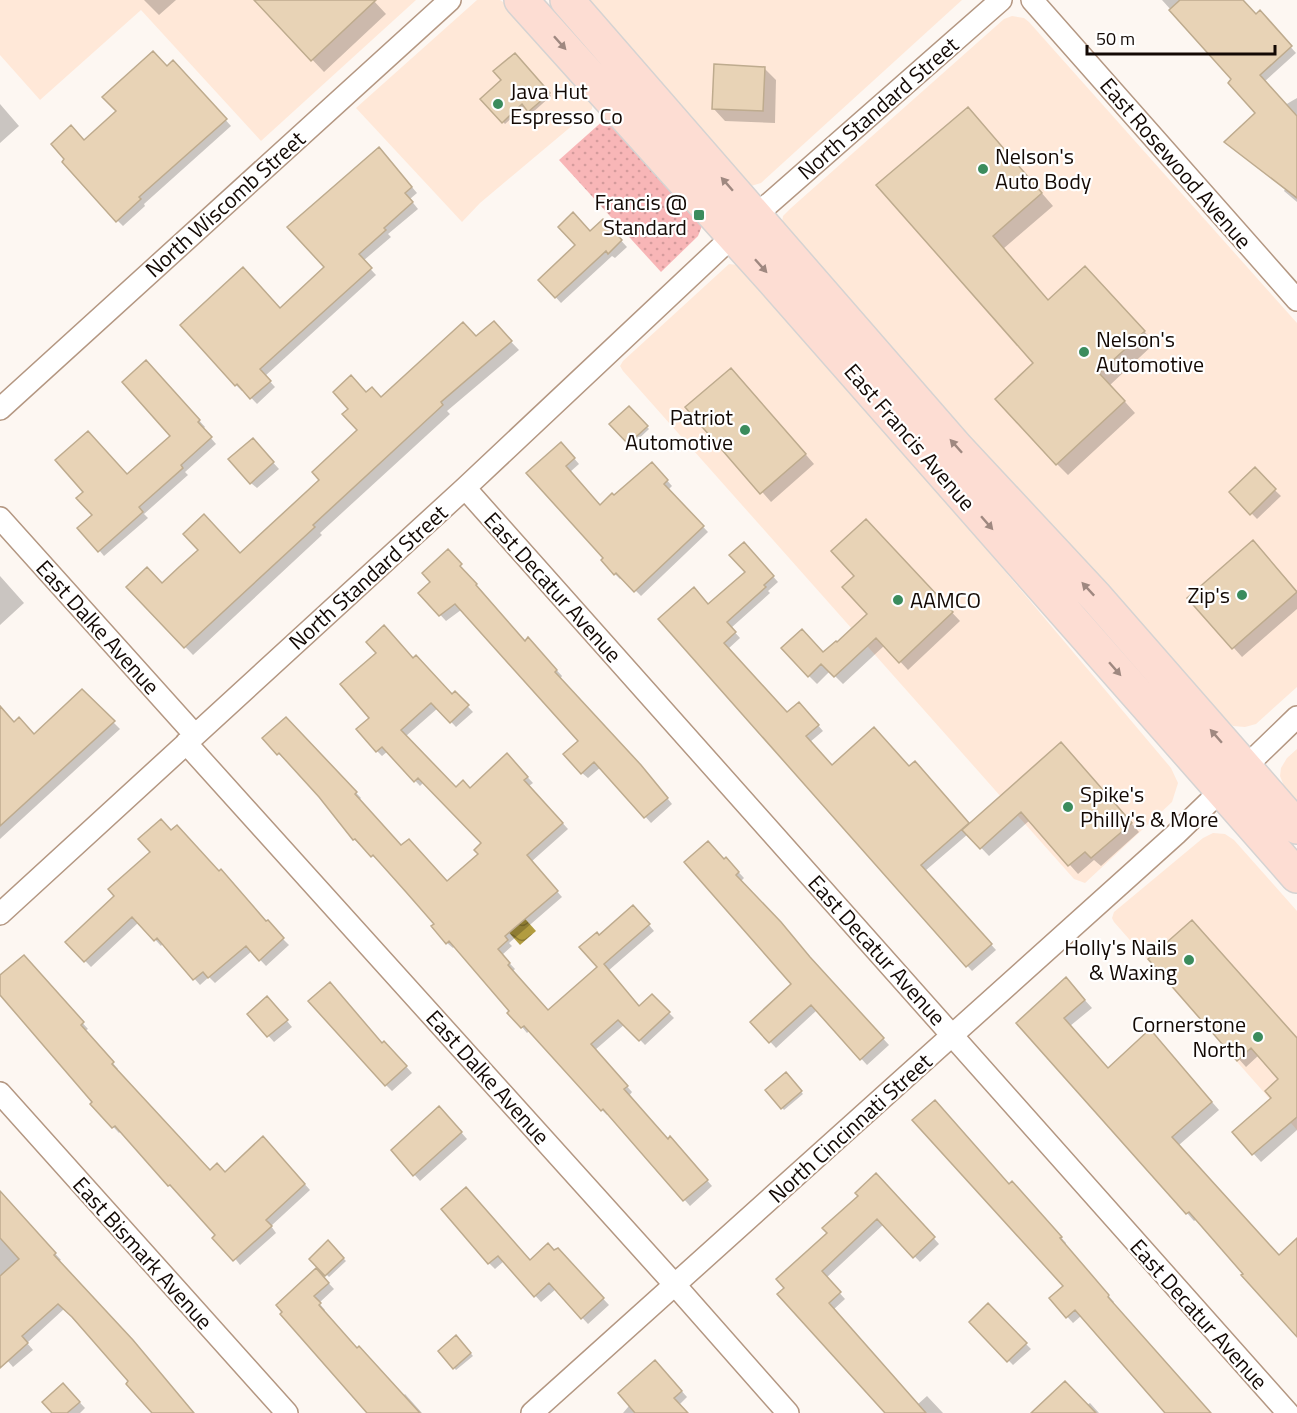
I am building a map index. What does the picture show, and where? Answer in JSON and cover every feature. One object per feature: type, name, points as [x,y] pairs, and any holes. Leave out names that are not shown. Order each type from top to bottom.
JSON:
[{"type":"main road","name":"East Francis Avenue","points":[[521,0],[744,226],[1233,779],[1297,876]]},
{"type":"main road","name":"East Francis Avenue","points":[[567,0],[744,226]]},
{"type":"main road","name":"East Francis Avenue","points":[[1233,779],[1297,827]]},
{"type":"street","name":"North Wiscomb Street","points":[[0,409],[450,0]]},
{"type":"street","name":"North Standard Street","points":[[0,914],[465,488],[744,226],[1001,0]]},
{"type":"street","name":"East Rosewood Avenue","points":[[1032,0],[1297,300]]},
{"type":"street","name":"East Decatur Avenue","points":[[465,488],[1288,1413]]},
{"type":"street","name":"East Dalke Avenue","points":[[0,518],[191,739],[788,1413]]},
{"type":"street","name":"North Cincinnati Street","points":[[532,1413],[1176,834],[1297,717]]},
{"type":"street","name":"East Bismark Avenue","points":[[0,1092],[287,1413]]},
{"type":"shaded area","points":[[0,0],[416,0],[261,141],[141,10],[40,100],[0,55]]},
{"type":"shaded area","points":[[477,0],[500,0],[506,4],[593,102],[592,109],[480,203],[462,222],[356,108]]},
{"type":"shaded area","points":[[586,0],[962,0],[761,183],[751,186],[740,181]]},
{"type":"shaded area","points":[[1012,16],[1024,18],[1029,22],[1297,323],[1297,687],[1256,724],[1245,727],[1233,726],[1224,718],[954,423],[782,222],[783,216],[791,208],[1004,19]]},
{"type":"shaded area","points":[[605,119],[612,121],[702,226],[698,236],[661,272],[559,160]]},
{"type":"shaded area","points":[[729,264],[738,265],[747,272],[912,461],[1171,768],[1178,783],[1172,802],[1085,883],[1074,879],[620,366]]},
{"type":"shaded area","points":[[1297,749],[1297,801],[1284,786],[1280,776],[1281,768],[1287,758]]},
{"type":"shaded area","points":[[1213,833],[1225,834],[1234,840],[1297,911],[1297,1130],[1112,918],[1114,912],[1203,838]]},
{"type":"water","points":[[510,902],[536,931],[520,945],[494,916]]},
{"type":"building","points":[[254,0],[376,0],[311,61]]},
{"type":"building","points":[[1180,0],[1243,0],[1256,14],[1260,10],[1292,46],[1260,75],[1297,116],[1297,198],[1224,142],[1255,113],[1228,83],[1231,79],[1169,10]]},
{"type":"building","points":[[153,51],[167,66],[173,60],[227,119],[139,197],[141,199],[116,222],[62,162],[64,159],[51,144],[71,125],[84,140],[116,111],[102,97]]},
{"type":"building","points":[[515,53],[550,93],[528,112],[522,104],[502,123],[480,99],[501,80],[493,71]]},
{"type":"building","points":[[714,64],[765,67],[763,111],[712,109]]},
{"type":"building","points":[[968,107],[1042,193],[993,236],[1048,300],[1085,266],[1145,331],[1099,373],[1125,401],[1056,465],[995,399],[1033,363],[876,185]]},
{"type":"building","points":[[379,147],[412,187],[405,193],[413,202],[359,254],[372,268],[260,369],[271,381],[250,399],[237,384],[235,386],[180,325],[243,267],[280,308],[324,267],[287,227]]},
{"type":"building","points":[[573,212],[590,231],[603,219],[622,240],[608,254],[606,251],[555,298],[538,280],[575,245],[558,227]]},
{"type":"building","points":[[494,321],[512,341],[441,402],[443,405],[184,648],[126,587],[147,567],[162,583],[198,550],[183,534],[204,514],[240,553],[319,480],[312,472],[357,430],[342,414],[348,409],[333,392],[351,375],[366,392],[372,387],[381,397],[463,322],[476,336]]},
{"type":"building","points":[[146,360],[200,420],[198,422],[212,437],[181,465],[183,468],[139,507],[143,512],[98,552],[77,528],[92,515],[76,498],[83,492],[55,460],[88,431],[127,474],[170,436],[122,382]]},
{"type":"building","name":"Patriot Automotive","points":[[731,368],[806,454],[760,494],[685,407]]},
{"type":"building","points":[[629,406],[648,426],[628,444],[609,424]]},
{"type":"building","points":[[253,438],[274,462],[250,484],[228,459]]},
{"type":"building","points":[[561,442],[575,458],[566,466],[600,505],[652,462],[668,480],[664,484],[704,526],[634,592],[616,573],[614,575],[601,560],[603,558],[526,473]]},
{"type":"building","points":[[1255,467],[1276,489],[1250,515],[1229,492]]},
{"type":"building","name":"AAMCO","points":[[866,519],[953,612],[899,663],[876,638],[834,677],[821,664],[808,677],[781,648],[802,629],[823,652],[867,614],[842,587],[854,576],[831,551]]},
{"type":"building","name":"Zip's","points":[[1253,540],[1297,592],[1232,649],[1187,598]]},
{"type":"building","points":[[744,542],[774,576],[764,585],[766,587],[727,622],[736,632],[724,643],[787,712],[799,702],[819,725],[806,736],[832,765],[874,727],[909,766],[915,761],[969,823],[921,865],[992,944],[966,967],[658,619],[694,587],[708,604],[745,572],[729,555]]},
{"type":"building","points":[[448,549],[525,641],[528,637],[557,670],[555,672],[641,765],[668,798],[644,818],[594,762],[581,774],[563,754],[578,741],[455,604],[439,616],[418,593],[430,582],[422,573]]},
{"type":"building","points":[[384,625],[413,658],[416,655],[452,694],[455,691],[469,705],[450,723],[431,703],[401,730],[456,787],[463,780],[470,788],[507,753],[528,777],[524,780],[563,823],[527,855],[558,891],[505,936],[508,940],[498,949],[510,963],[508,965],[548,1010],[597,967],[579,947],[597,932],[599,935],[633,905],[650,924],[604,964],[639,1006],[652,994],[670,1012],[639,1041],[618,1020],[591,1044],[628,1086],[624,1089],[668,1139],[670,1136],[708,1180],[683,1201],[603,1109],[601,1111],[524,1026],[521,1028],[507,1013],[509,1011],[449,941],[446,944],[431,926],[434,924],[406,892],[373,855],[371,857],[355,839],[353,840],[319,797],[279,753],[277,755],[262,738],[286,717],[357,792],[355,794],[401,845],[409,839],[447,881],[478,854],[474,850],[481,843],[418,778],[414,782],[382,747],[376,752],[356,729],[369,718],[340,684],[376,653],[366,642]]},
{"type":"building","points":[[82,689],[115,721],[0,826],[0,706],[14,722],[19,717],[34,734]]},
{"type":"building","name":"Spike's Philly's & More","points":[[1061,742],[1132,823],[1091,858],[1085,852],[1068,866],[1021,812],[980,849],[962,830]]},
{"type":"building","points":[[161,819],[171,830],[177,825],[284,938],[259,961],[246,946],[208,978],[203,972],[193,980],[157,938],[154,941],[132,917],[84,962],[65,942],[114,896],[108,889],[150,852],[138,839]]},
{"type":"building","points":[[708,841],[724,859],[726,857],[739,872],[736,875],[884,1038],[860,1060],[811,1005],[769,1043],[750,1022],[791,984],[684,862]]},
{"type":"building","points":[[1192,920],[1297,1038],[1297,1117],[1252,1155],[1232,1132],[1271,1098],[1265,1091],[1278,1079],[1251,1048],[1237,1061],[1148,959]]},
{"type":"building","points":[[24,955],[84,1022],[81,1025],[114,1062],[112,1064],[210,1170],[217,1163],[225,1172],[263,1136],[305,1184],[266,1220],[272,1226],[233,1261],[212,1238],[215,1235],[170,1185],[168,1186],[115,1126],[112,1128],[90,1104],[92,1102],[0,995],[0,975]]},
{"type":"building","points":[[1066,977],[1085,1000],[1064,1018],[1108,1068],[1150,1029],[1212,1102],[1172,1137],[1279,1255],[1297,1238],[1297,1337],[1241,1275],[1243,1274],[1189,1212],[1186,1214],[1016,1023]]},
{"type":"building","points":[[330,982],[382,1043],[384,1041],[407,1066],[385,1086],[308,1001]]},
{"type":"building","points":[[267,996],[288,1020],[267,1037],[247,1014]]},
{"type":"building","points":[[786,1072],[802,1091],[781,1109],[765,1090]]},
{"type":"building","points":[[935,1100],[1009,1184],[1012,1181],[1062,1237],[1060,1238],[1109,1295],[1108,1297],[1211,1413],[1165,1413],[1075,1310],[1066,1318],[1049,1298],[1063,1286],[912,1120]]},
{"type":"building","points":[[439,1106],[462,1132],[413,1176],[391,1150]]},
{"type":"building","points":[[876,1173],[935,1237],[913,1258],[877,1219],[822,1271],[841,1292],[829,1303],[926,1413],[885,1413],[777,1294],[784,1288],[776,1279],[827,1233],[822,1228],[858,1196],[855,1193]]},
{"type":"building","points":[[466,1187],[530,1260],[548,1243],[554,1250],[558,1248],[604,1298],[581,1319],[549,1283],[534,1297],[498,1256],[488,1264],[441,1209]]},
{"type":"building","points":[[0,1191],[56,1253],[54,1255],[133,1340],[194,1413],[152,1413],[126,1384],[128,1381],[58,1304],[22,1336],[28,1343],[0,1368],[0,1276],[19,1259],[0,1238]]},
{"type":"building","points":[[328,1240],[344,1258],[325,1276],[309,1259]]},
{"type":"building","points":[[316,1268],[329,1283],[314,1296],[321,1303],[319,1305],[420,1413],[367,1413],[280,1314],[282,1312],[276,1305]]},
{"type":"building","points":[[988,1303],[1027,1343],[1007,1362],[969,1322]]},
{"type":"building","points":[[456,1335],[471,1353],[453,1369],[438,1351]]},
{"type":"building","points":[[655,1360],[682,1391],[674,1398],[688,1413],[635,1413],[618,1393]]},
{"type":"building","points":[[1065,1381],[1096,1413],[1031,1413]]},
{"type":"building","points":[[63,1383],[80,1402],[67,1413],[52,1413],[42,1402]]},
{"type":"place","name":"Java Hut Espresso Co","points":[[498,104]]},
{"type":"place","name":"Nelson's Auto Body","points":[[983,169]]},
{"type":"place","name":"Francis @ Standard","points":[[699,215]]},
{"type":"place","name":"Nelson's Automotive","points":[[1084,352]]},
{"type":"place","name":"Patriot Automotive","points":[[745,430]]},
{"type":"place","name":"Zip's","points":[[1242,595]]},
{"type":"place","name":"AAMCO","points":[[898,600]]},
{"type":"place","name":"Spike's Philly's & More","points":[[1068,807]]},
{"type":"place","name":"Holly's Nails & Waxing","points":[[1189,960]]},
{"type":"place","name":"Cornerstone North","points":[[1258,1037]]}]
